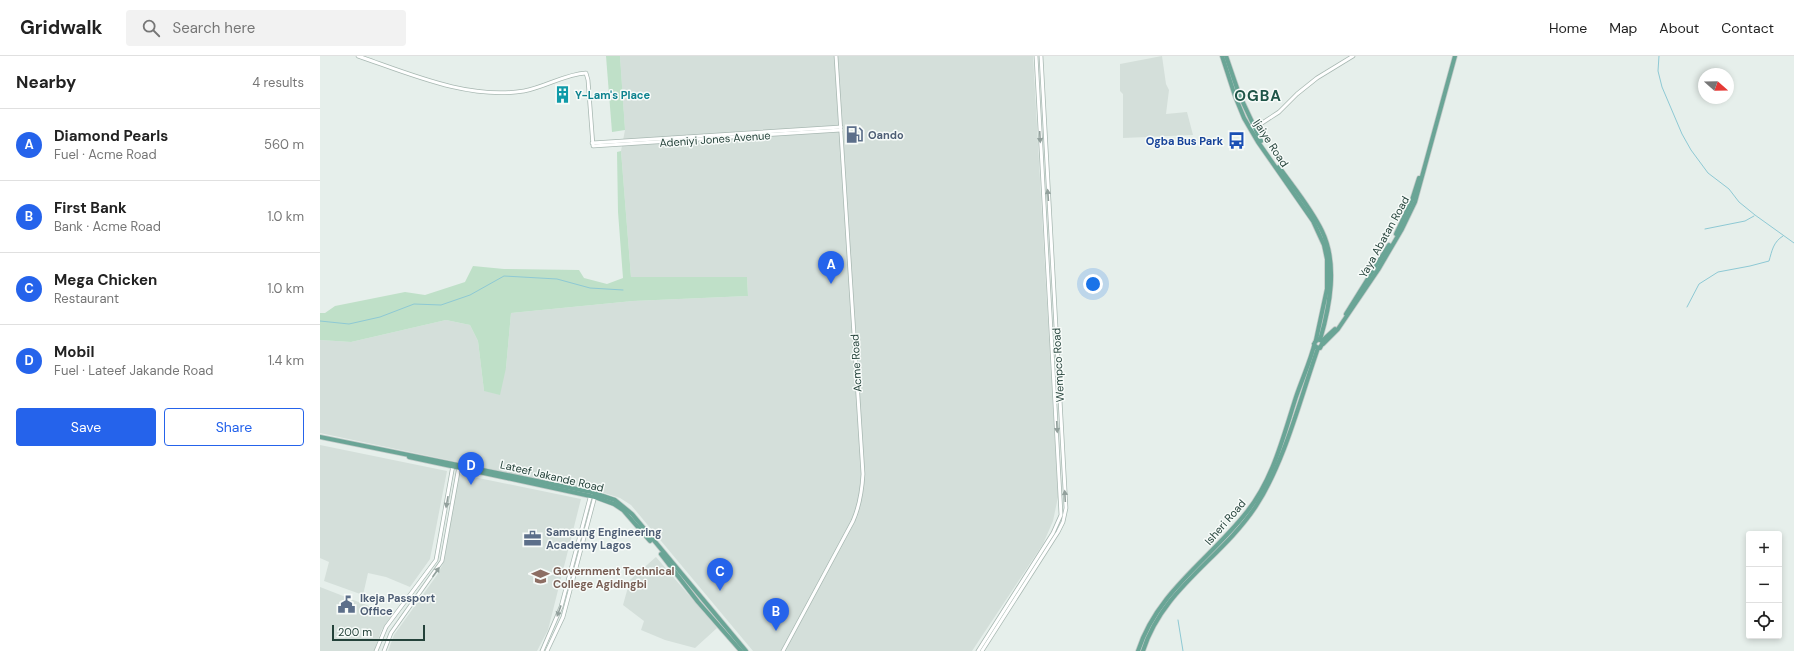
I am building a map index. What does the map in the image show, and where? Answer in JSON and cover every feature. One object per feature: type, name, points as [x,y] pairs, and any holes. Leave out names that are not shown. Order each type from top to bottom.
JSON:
[{"type":"main road","name":"Ijaiye Road","points":[[1222,56],[1235,96],[1252,130],[1308,211]]},
{"type":"main road","name":"Ijaiye Road","points":[[1226,56],[1252,130]]},
{"type":"main road","name":"Yaya Abatan Road","points":[[1319,342],[1330,334],[1344,316],[1390,243],[1412,200],[1454,56]]},
{"type":"main road","name":"Isheri Road","points":[[1143,651],[1158,616],[1174,595],[1228,540],[1247,515],[1275,471],[1318,348],[1328,303],[1331,262],[1324,236],[1308,211]]},
{"type":"main road","name":"Isheri Road","points":[[1138,651],[1146,632],[1162,604],[1247,515],[1268,478],[1319,342]]},
{"type":"main road","name":"Lateef Jakande Road","points":[[320,436],[593,495],[619,502],[632,514],[746,651]]},
{"type":"main road","name":"Lateef Jakande Road","points":[[593,495],[616,505],[623,510],[741,651]]},
{"type":"street","name":"Adeniyi Jones Avenue","points":[[358,56],[451,86],[480,92],[504,93],[539,88],[575,74],[586,73],[588,80],[593,144],[841,129]]},
{"type":"street","name":"Acme Road","points":[[783,651],[853,521],[859,508],[862,490],[863,474],[836,56]]},
{"type":"street","name":"Wempco Road","points":[[978,651],[1059,521],[1061,508],[1036,56]]},
{"type":"street","name":"Wempco Road","points":[[982,651],[1044,555],[1063,522],[1066,508],[1041,56]]},
{"type":"street","points":[[1252,130],[1279,112],[1297,94],[1317,78],[1353,56]]},
{"type":"street","points":[[376,651],[386,627],[436,560],[453,465]]},
{"type":"street","points":[[384,651],[395,627],[442,561],[459,466]]},
{"type":"street","points":[[450,486],[456,487]]},
{"type":"street","points":[[542,651],[561,607],[577,544],[593,495]]},
{"type":"street","points":[[547,651],[563,617],[582,545],[593,495]]},
{"type":"street","points":[[577,544],[582,545]]},
{"type":"street","points":[[1041,552],[1044,555]]},
{"type":"shaded area","points":[[620,56],[1033,56],[1058,497],[1053,521],[1043,544],[972,651],[753,651],[631,505],[620,498],[601,492],[320,433],[320,340],[351,342],[446,320],[470,325],[478,341],[484,391],[506,368],[511,313],[633,301],[748,296],[747,277],[631,277],[621,151],[625,130]]},
{"type":"shaded area","points":[[1162,56],[1166,84],[1169,90],[1166,114],[1187,112],[1193,135],[1123,138],[1123,94],[1120,91],[1120,64]]},
{"type":"shaded area","points":[[320,445],[447,471],[430,559],[410,587],[386,577],[368,573],[363,595],[324,581],[329,562],[320,558]]},
{"type":"shaded area","points":[[459,474],[581,499],[548,630],[537,651],[388,651],[394,635],[437,575],[444,562]]},
{"type":"shaded area","points":[[656,557],[717,628],[695,648],[665,640],[641,630],[644,621],[623,605],[630,580]]},
{"type":"shaded area","points":[[320,587],[387,613],[391,616],[381,631],[374,651],[320,651]]},
{"type":"green space","points":[[606,56],[620,56],[625,130],[612,132]]},
{"type":"green space","points":[[621,151],[631,277],[747,277],[748,296],[633,301],[511,313],[506,368],[500,395],[484,391],[478,341],[470,325],[446,320],[351,342],[320,340],[320,313],[325,313],[335,306],[405,292],[425,295],[465,282],[473,266],[504,269],[579,270],[584,278],[607,284],[623,278],[618,212],[617,152]]},
{"type":"waterway","points":[[1659,56],[1658,71],[1662,87],[1682,134],[1691,150],[1708,173],[1729,189],[1739,202],[1794,243]]},
{"type":"waterway","points":[[1705,229],[1745,221],[1754,216]]},
{"type":"waterway","points":[[1687,307],[1699,284],[1718,272],[1769,261],[1775,244],[1783,236]]},
{"type":"waterway","points":[[320,321],[349,324],[380,317],[414,304],[441,305],[470,295],[504,276],[557,279],[590,288],[623,290]]},
{"type":"waterway","points":[[1178,620],[1183,651]]},
{"type":"place","name":"Y-Lam's Place","points":[[562,95]]},
{"type":"place","name":"Oando","points":[[855,135]]},
{"type":"place","name":"Ogba Bus Park","points":[[1236,141]]},
{"type":"place","name":"Diamond Pearls","points":[[831,284]]},
{"type":"place","name":"Mobil","points":[[471,485]]},
{"type":"place","name":"Samsung Engineering Academy Lagos","points":[[533,538]]},
{"type":"place","name":"Government Technical College Agidingbi","points":[[540,577]]},
{"type":"place","name":"Mega Chicken","points":[[720,591]]},
{"type":"place","name":"Ikeja Passport Office","points":[[347,604]]},
{"type":"place","name":"First Bank","points":[[776,631]]},
{"type":"district","name":"OGBA","points":[[1258,96]]}]
